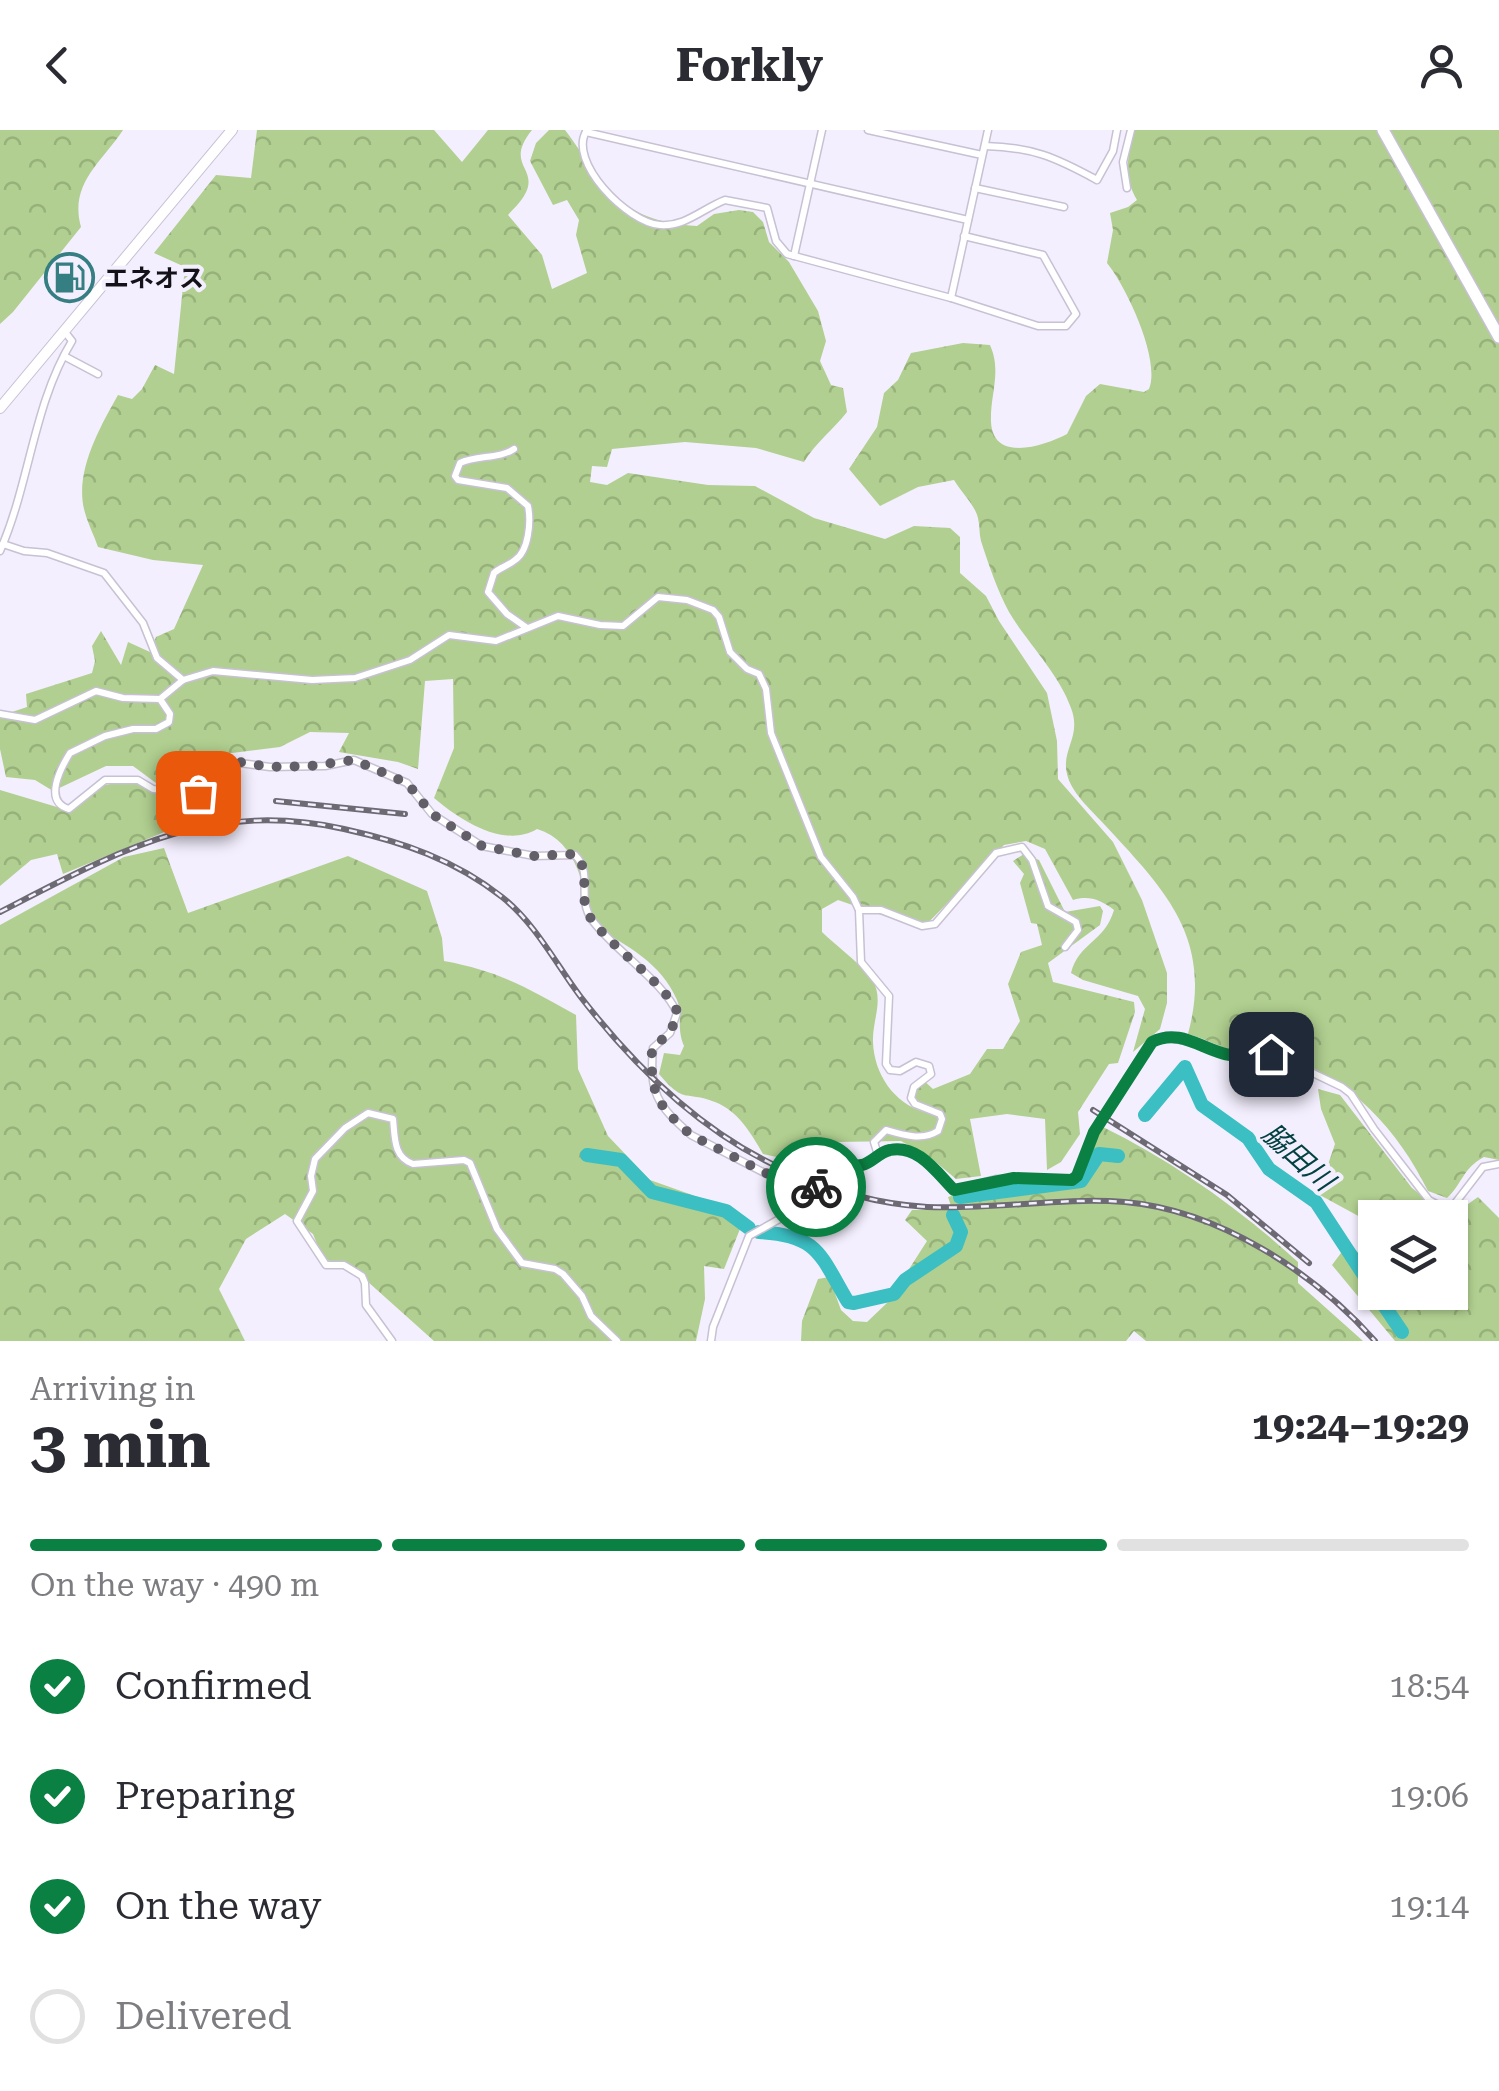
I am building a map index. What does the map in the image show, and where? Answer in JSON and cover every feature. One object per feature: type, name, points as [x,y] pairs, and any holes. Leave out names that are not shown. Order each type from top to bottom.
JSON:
[{"type":"highway","points":[[1383,130],[1499,337]]},
{"type":"main road","points":[[0,408],[232,130]]},
{"type":"street","points":[[794,256],[822,130]]},
{"type":"street","points":[[868,130],[982,155]]},
{"type":"street","points":[[950,298],[988,130]]},
{"type":"street","points":[[984,146],[1022,147],[1052,155],[1096,180],[1113,151],[1116,130]]},
{"type":"street","points":[[1127,188],[1123,162],[1131,130]]},
{"type":"street","points":[[964,236],[1043,255],[1076,314],[1066,326],[1038,326],[794,256],[782,250],[776,241],[769,212],[762,206],[725,200],[683,223],[663,226],[636,218],[607,192],[585,160],[581,144],[586,131],[968,220]]},
{"type":"street","points":[[975,188],[1064,207]]},
{"type":"street","points":[[64,332],[72,340],[35,432],[12,522],[1,548],[47,553],[104,573],[142,624],[157,658],[183,680]]},
{"type":"street","points":[[64,356],[98,374]]},
{"type":"street","points":[[514,448],[508,453],[470,458],[456,466],[455,476],[458,480],[507,488],[528,506],[530,518],[524,552],[494,574],[488,592],[526,628]]},
{"type":"street","points":[[0,714],[35,720],[96,691],[124,698],[160,699],[183,680],[213,671],[312,680],[355,678],[410,660],[449,635],[496,641],[558,616],[622,626],[658,597],[686,600],[713,610],[730,652],[747,669],[759,674],[766,689],[771,733],[821,857],[853,896],[859,910],[862,962],[889,996],[886,1064],[890,1070],[916,1062],[929,1066],[931,1074],[914,1087],[911,1098],[915,1104],[940,1114],[938,1132],[908,1136],[880,1132],[874,1142],[878,1155]]},
{"type":"street","points":[[160,699],[170,714],[162,726],[121,732],[70,753],[55,788],[59,806],[76,806],[105,780],[138,780],[153,789],[188,794],[211,788],[240,762],[270,767],[354,760],[407,783],[432,814],[482,846],[534,856],[575,854],[584,872],[583,906],[594,923],[619,952],[663,990],[678,1013],[670,1033],[652,1048],[654,1092],[691,1135],[811,1196]]},
{"type":"street","points":[[859,910],[886,911],[929,927],[943,917],[996,853],[1022,847],[1032,860],[1048,906],[1076,922],[1078,930],[1065,947]]},
{"type":"street","points":[[711,1341],[713,1326],[749,1236],[783,1220],[811,1196],[823,1175],[834,1168],[867,1164],[896,1149],[919,1155],[954,1190],[1014,1178],[1072,1180],[1094,1132],[1142,1055],[1152,1042],[1169,1037],[1200,1043],[1232,1056],[1271,1054],[1342,1087],[1429,1200],[1438,1206],[1453,1206],[1476,1174],[1490,1163],[1499,1164]]},
{"type":"street","points":[[392,1341],[366,1305],[362,1276],[344,1265],[326,1265],[297,1221],[313,1191],[310,1176],[315,1159],[345,1128],[368,1113],[393,1119],[398,1153],[406,1161],[470,1163],[496,1229],[522,1263],[564,1274],[582,1296],[591,1316],[617,1341]]},
{"type":"green space","points":[[0,130],[123,130],[83,186],[78,212],[81,227],[0,324]]},
{"type":"green space","points":[[257,130],[434,130],[462,162],[488,130],[532,130],[521,152],[528,187],[508,215],[542,255],[552,289],[587,273],[576,235],[579,220],[567,200],[553,205],[530,161],[536,143],[549,130],[565,130],[605,185],[632,209],[650,217],[697,226],[714,214],[739,210],[753,212],[763,222],[769,242],[789,262],[818,311],[826,341],[820,361],[831,385],[843,388],[847,412],[804,462],[756,448],[685,442],[612,449],[607,467],[592,466],[590,482],[607,485],[628,473],[708,485],[755,486],[814,518],[885,539],[914,526],[950,528],[960,537],[960,573],[986,596],[1047,693],[1057,741],[1058,779],[1113,842],[1142,900],[1167,973],[1167,1003],[1160,1029],[1133,1052],[1145,1009],[1138,996],[1071,973],[1114,910],[1095,899],[1073,900],[1045,849],[1026,841],[1004,845],[922,929],[838,900],[822,909],[822,932],[873,981],[878,996],[873,1034],[877,1065],[895,1094],[924,1112],[928,1108],[911,1101],[908,1095],[922,1079],[933,1089],[970,1074],[987,1049],[1003,1049],[1020,1021],[1008,984],[1021,952],[1042,945],[1037,924],[1031,923],[1020,883],[1024,874],[1013,861],[1024,854],[1039,860],[1065,912],[1100,906],[1100,925],[1048,963],[1053,982],[1134,1002],[1135,1012],[1118,1063],[1109,1064],[1078,1112],[1080,1134],[1061,1162],[1047,1170],[1045,1119],[1007,1114],[970,1119],[981,1176],[956,1179],[931,1158],[901,1141],[836,1142],[822,1160],[795,1161],[763,1154],[743,1124],[723,1106],[674,1090],[659,1074],[664,1053],[680,1055],[684,1046],[677,1000],[652,965],[594,927],[577,868],[562,844],[537,829],[511,836],[483,829],[434,798],[454,748],[453,679],[425,681],[418,769],[339,752],[349,733],[310,732],[280,747],[208,756],[193,766],[226,770],[197,788],[160,786],[133,766],[106,766],[53,791],[35,780],[6,777],[0,749],[0,716],[27,707],[26,694],[92,673],[92,646],[101,631],[121,665],[128,642],[150,652],[156,637],[174,629],[203,565],[153,560],[98,547],[84,509],[83,480],[91,450],[118,395],[132,399],[155,365],[174,374],[185,267],[154,253],[216,175],[251,178]]},
{"type":"green space","points":[[1135,130],[1499,130],[1499,1160],[1484,1157],[1477,1162],[1447,1198],[1428,1191],[1387,1128],[1331,1078],[1285,1056],[1232,1050],[1188,1034],[1194,1000],[1189,942],[1163,893],[1069,781],[1066,765],[1074,727],[1071,708],[1005,604],[981,541],[974,508],[954,480],[918,487],[880,506],[849,469],[877,427],[884,393],[898,380],[911,353],[963,343],[990,345],[995,374],[991,422],[1000,443],[1010,447],[1033,446],[1067,434],[1086,396],[1100,384],[1144,392],[1149,389],[1146,342],[1132,305],[1107,263],[1113,230],[1110,213],[1137,200],[1128,174]]},
{"type":"green space","points":[[134,780],[179,806],[166,815],[174,828],[63,874],[57,854],[31,860],[0,886],[0,790],[67,810],[99,786]]},
{"type":"green space","points":[[164,848],[188,913],[348,856],[427,891],[442,938],[444,961],[513,982],[576,1015],[578,1069],[608,1136],[650,1180],[729,1208],[740,1229],[724,1269],[704,1266],[705,1299],[696,1341],[434,1341],[367,1281],[322,1257],[313,1234],[285,1214],[246,1239],[219,1289],[245,1341],[0,1341],[0,925],[124,857]]},
{"type":"green space","points":[[1318,1089],[1340,1095],[1412,1188],[1428,1200],[1358,1200],[1358,1216],[1318,1194],[1335,1144],[1321,1109]]},
{"type":"green space","points":[[1103,1127],[1181,1171],[1253,1223],[1298,1262],[1298,1283],[1363,1341],[1146,1341],[1134,1331],[1126,1341],[801,1341],[802,1321],[818,1279],[829,1277],[841,1310],[853,1321],[867,1322],[888,1302],[927,1241],[905,1220],[912,1210],[952,1209],[948,1197],[990,1185],[1070,1181]]},
{"type":"green space","points":[[1478,1197],[1499,1218],[1499,1341],[1395,1341],[1369,1310],[1468,1310],[1468,1204]]},
{"type":"green space","points":[[1347,1245],[1358,1252],[1358,1296],[1332,1265]]},
{"type":"waterway","name":"脇田川","points":[[1145,1115],[1185,1067],[1202,1105],[1248,1138],[1269,1169],[1316,1202],[1358,1266]]},
{"type":"waterway","name":"脇田川","points":[[960,1197],[1081,1181],[1099,1154],[1118,1156]]},
{"type":"waterway","name":"脇田川","points":[[587,1155],[621,1160],[652,1192],[726,1211],[749,1228]]},
{"type":"waterway","name":"脇田川","points":[[759,1232],[794,1238],[816,1250],[848,1302],[854,1303],[894,1294],[905,1280],[956,1246],[961,1232],[953,1215]]},
{"type":"waterway","name":"脇田川","points":[[1387,1310],[1402,1332]]},
{"type":"railway","points":[[276,801],[405,814]]},
{"type":"railway","points":[[0,912],[124,851],[206,826],[295,821],[387,840],[447,863],[502,897],[525,919],[580,996],[647,1072],[697,1117],[753,1154],[818,1183],[890,1203],[952,1207],[1125,1202],[1195,1217],[1229,1231],[1294,1269],[1375,1341]]},
{"type":"railway","points":[[1093,1110],[1227,1195],[1309,1263]]},
{"type":"way so far","points":[[198,793],[219,783],[240,762],[270,767],[325,766],[354,760],[407,783],[432,814],[482,846],[534,856],[575,854],[584,872],[583,906],[594,923],[619,952],[663,990],[678,1013],[670,1033],[652,1048],[654,1092],[691,1135],[811,1196],[816,1187]]},
{"type":"place","name":"エネオス","points":[[69,278]]},
{"type":"route","points":[[816,1187],[823,1175],[834,1168],[867,1164],[885,1150],[896,1149],[919,1155],[954,1190],[996,1179],[1072,1180],[1094,1132],[1152,1042],[1182,1038],[1232,1056],[1271,1054]]}]
